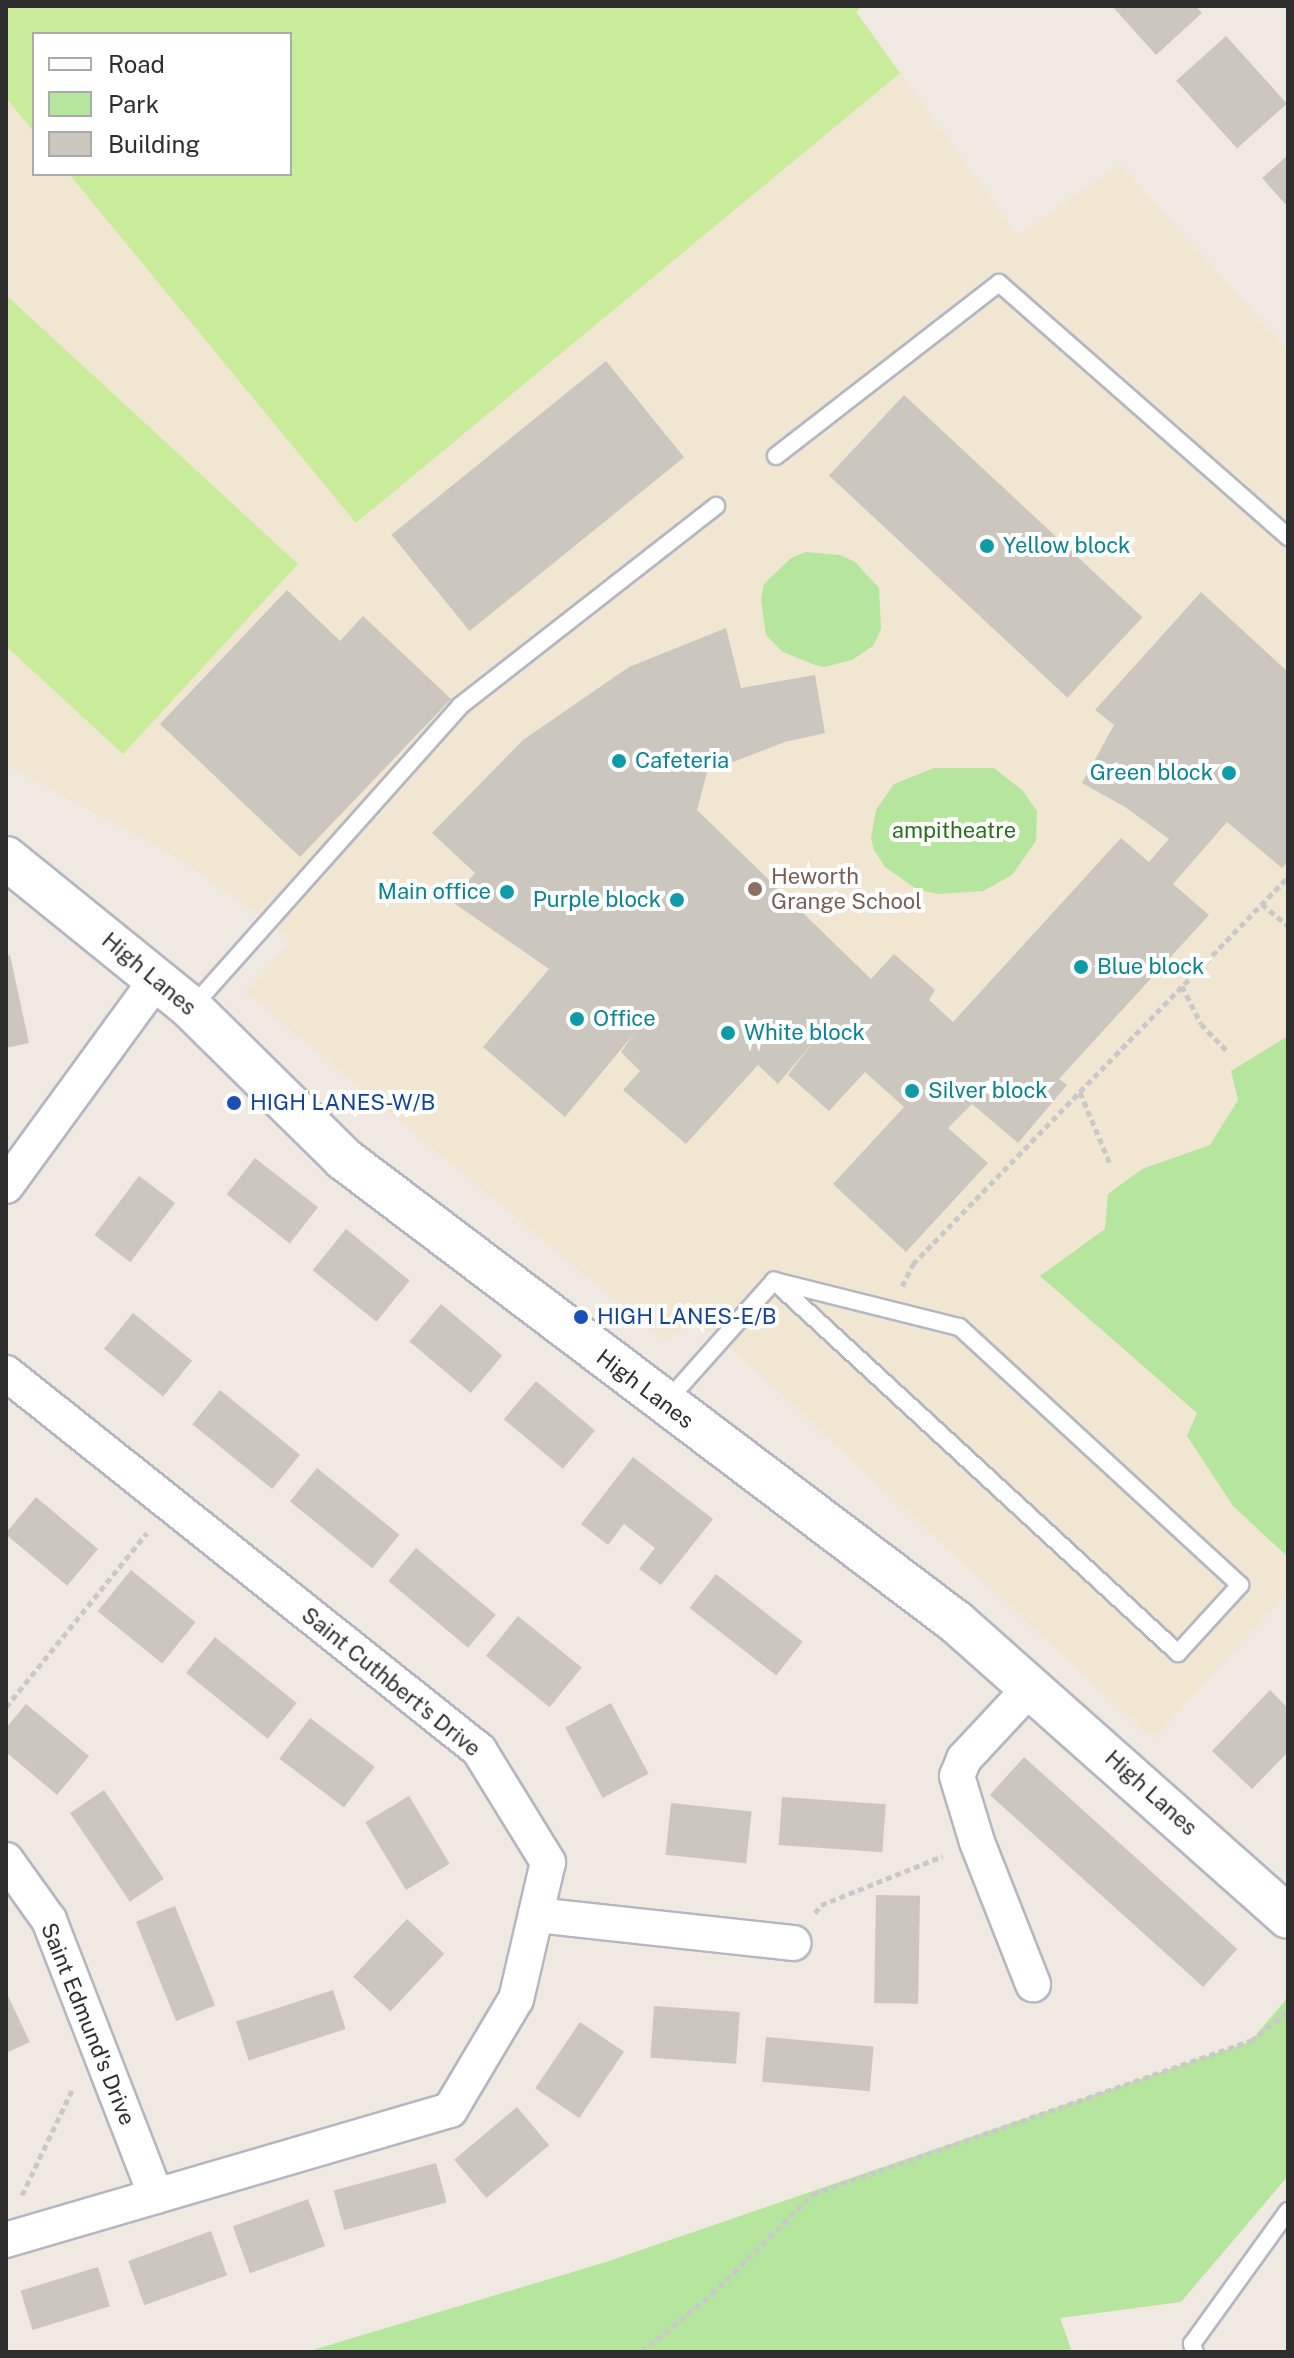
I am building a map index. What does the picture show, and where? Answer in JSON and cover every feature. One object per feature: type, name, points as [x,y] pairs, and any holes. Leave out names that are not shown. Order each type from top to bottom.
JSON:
[{"type":"street","name":"High Lanes","points":[[6,858],[191,1008],[344,1159],[664,1404],[821,1516],[1032,1686],[1288,1917]]},
{"type":"street","points":[[6,1186],[157,979]]},
{"type":"street","name":"Saint Cuthbert's Drive","points":[[6,1373],[479,1750],[548,1862],[516,1999],[450,2110],[6,2240]]},
{"type":"street","points":[[1032,1686],[964,1759],[957,1776],[977,1842],[1033,1984]]},
{"type":"street","name":"Saint Edmund's Drive","points":[[6,1860],[49,1920],[156,2196]]},
{"type":"street","points":[[536,1915],[793,1943]]},
{"type":"lane","points":[[776,456],[999,283],[1288,537]]},
{"type":"lane","points":[[191,1008],[460,706],[716,506]]},
{"type":"lane","points":[[664,1404],[774,1281]]},
{"type":"lane","points":[[774,1281],[959,1327],[1240,1585],[1178,1653],[774,1281]]},
{"type":"lane","points":[[1195,2352],[1192,2344],[1288,2211]]},
{"type":"path","points":[[889,1311],[913,1264],[1288,877]]},
{"type":"path","points":[[1262,904],[1288,926]]},
{"type":"path","points":[[1182,986],[1201,1024],[1228,1052]]},
{"type":"path","points":[[1080,1092],[1111,1166]]},
{"type":"path","points":[[6,1707],[170,1504]]},
{"type":"path","points":[[793,1943],[821,1905],[977,1842]]},
{"type":"path","points":[[641,2352],[712,2294],[813,2194],[1251,2041],[1288,2011]]},
{"type":"path","points":[[20,2199],[96,2040]]},
{"type":"shaded area","name":"Heworth Grange School","points":[[6,6],[862,6],[856,12],[1018,235],[1120,164],[1288,350],[1288,1593],[1153,1739],[721,1339],[695,1322],[664,1341],[245,992],[290,942],[268,921],[175,856],[6,765]]},
{"type":"green space","points":[[6,6],[862,6],[856,12],[900,73],[356,523],[71,176],[292,176],[292,32],[32,32],[32,130],[6,98]]},
{"type":"green space","points":[[6,295],[298,564],[123,754],[6,646]]},
{"type":"green space","points":[[806,552],[840,555],[855,562],[879,588],[881,629],[873,646],[852,660],[824,667],[815,665],[783,652],[766,635],[761,600],[764,584],[791,558]]},
{"type":"green space","name":"ampitheatre","points":[[934,768],[994,768],[1023,791],[1037,811],[1036,841],[1012,875],[983,891],[939,894],[918,890],[885,867],[874,850],[871,838],[876,810],[894,784]]},
{"type":"green space","points":[[1288,1036],[1288,1557],[1233,1506],[1187,1436],[1197,1413],[1040,1276],[1105,1229],[1108,1194],[1142,1169],[1210,1145],[1238,1100],[1231,1071]]},
{"type":"green space","points":[[1288,1997],[1288,2176],[1181,2302],[1060,2318],[1072,2352],[306,2352],[606,2262],[1251,2041]]},
{"type":"building","points":[[1112,6],[1196,6],[1202,13],[1156,55]]},
{"type":"building","points":[[1226,36],[1287,104],[1237,148],[1176,81]]},
{"type":"building","points":[[1288,155],[1288,207],[1262,178]]},
{"type":"building","points":[[606,361],[684,457],[470,631],[392,535]]},
{"type":"building","name":"Yellow block","points":[[904,395],[1142,617],[1067,698],[829,475]]},
{"type":"building","points":[[287,590],[340,641],[363,616],[451,699],[300,857],[160,724]]},
{"type":"building","points":[[1201,592],[1288,672],[1288,862],[1282,868],[1227,822],[1173,884],[1209,915],[1059,1079],[1067,1085],[1018,1143],[972,1104],[948,1128],[988,1163],[906,1252],[833,1184],[904,1107],[865,1072],[829,1111],[788,1075],[814,1041],[778,1084],[758,1065],[686,1144],[623,1090],[640,1071],[621,1052],[636,1031],[565,1117],[483,1047],[549,969],[451,901],[475,873],[432,833],[523,740],[629,667],[726,628],[741,688],[815,675],[825,733],[785,742],[707,772],[697,810],[871,979],[894,954],[935,990],[929,1000],[953,1022],[1121,838],[1149,862],[1169,839],[1125,807],[1082,783],[1114,725],[1095,710]]},
{"type":"building","points":[[10,955],[29,1043],[6,1048],[6,956]]},
{"type":"building","points":[[255,1158],[318,1207],[290,1244],[227,1194]]},
{"type":"building","points":[[139,1176],[175,1203],[130,1262],[94,1235]]},
{"type":"building","points":[[346,1229],[410,1281],[376,1322],[313,1270]]},
{"type":"building","points":[[441,1304],[502,1355],[471,1393],[410,1342]]},
{"type":"building","points":[[133,1313],[192,1361],[163,1397],[104,1349]]},
{"type":"building","points":[[536,1381],[595,1430],[563,1469],[504,1419]]},
{"type":"building","points":[[220,1390],[300,1455],[272,1489],[192,1424]]},
{"type":"building","points":[[633,1457],[713,1519],[661,1585],[639,1569],[655,1548],[624,1524],[608,1545],[581,1524]]},
{"type":"building","points":[[317,1468],[399,1535],[372,1568],[290,1501]]},
{"type":"building","points":[[36,1497],[98,1549],[67,1586],[6,1534]]},
{"type":"building","points":[[416,1548],[496,1615],[468,1648],[388,1581]]},
{"type":"building","points":[[131,1570],[196,1622],[162,1663],[98,1611]]},
{"type":"building","points":[[716,1574],[803,1642],[776,1676],[690,1608]]},
{"type":"building","points":[[518,1616],[582,1668],[550,1707],[486,1656]]},
{"type":"building","points":[[215,1637],[297,1703],[268,1739],[186,1673]]},
{"type":"building","points":[[1270,1690],[1288,1708],[1288,1752],[1252,1789],[1212,1751]]},
{"type":"building","points":[[611,1703],[649,1774],[603,1798],[565,1727]]},
{"type":"building","points":[[26,1704],[89,1756],[57,1795],[6,1752],[6,1728]]},
{"type":"building","points":[[310,1718],[375,1767],[344,1807],[279,1759]]},
{"type":"building","points":[[1024,1757],[1237,1949],[1203,1987],[990,1795]]},
{"type":"building","points":[[104,1790],[164,1879],[130,1902],[70,1813]]},
{"type":"building","points":[[409,1796],[450,1864],[406,1890],[365,1822]]},
{"type":"building","points":[[782,1797],[886,1804],[882,1852],[779,1845]]},
{"type":"building","points":[[671,1803],[752,1811],[746,1863],[666,1855]]},
{"type":"building","points":[[876,1895],[920,1896],[918,2004],[874,2003]]},
{"type":"building","points":[[175,1906],[215,2005],[176,2021],[136,1922]]},
{"type":"building","points":[[407,1919],[444,1954],[390,2012],[353,1977]]},
{"type":"building","points":[[333,1990],[346,2029],[249,2061],[236,2022]]},
{"type":"building","points":[[6,1992],[30,2042],[6,2053]]},
{"type":"building","points":[[654,2006],[740,2012],[736,2064],[650,2058]]},
{"type":"building","points":[[580,2022],[624,2052],[579,2118],[535,2088]]},
{"type":"building","points":[[766,2037],[874,2046],[870,2091],[762,2082]]},
{"type":"building","points":[[517,2107],[549,2145],[486,2198],[454,2160]]},
{"type":"building","points":[[436,2163],[447,2203],[344,2230],[334,2190]]},
{"type":"building","points":[[308,2199],[325,2246],[250,2273],[233,2226]]},
{"type":"building","points":[[211,2231],[227,2275],[144,2305],[128,2261]]},
{"type":"building","points":[[98,2267],[110,2306],[33,2330],[21,2291]]},
{"type":"place","name":"Yellow block","points":[[987,546]]},
{"type":"place","name":"Cafeteria","points":[[619,761]]},
{"type":"place","name":"Green block","points":[[1229,773]]},
{"type":"place","name":"Heworth Grange School","points":[[755,889]]},
{"type":"place","name":"Main office","points":[[507,892]]},
{"type":"place","name":"Purple block","points":[[677,900]]},
{"type":"place","name":"Blue block","points":[[1081,967]]},
{"type":"place","name":"Office","points":[[577,1019]]},
{"type":"place","name":"White block","points":[[728,1033]]},
{"type":"place","name":"Silver block","points":[[912,1091]]},
{"type":"place","name":"HIGH LANES-W/B","points":[[234,1103]]},
{"type":"place","name":"HIGH LANES-E/B","points":[[581,1317]]}]
